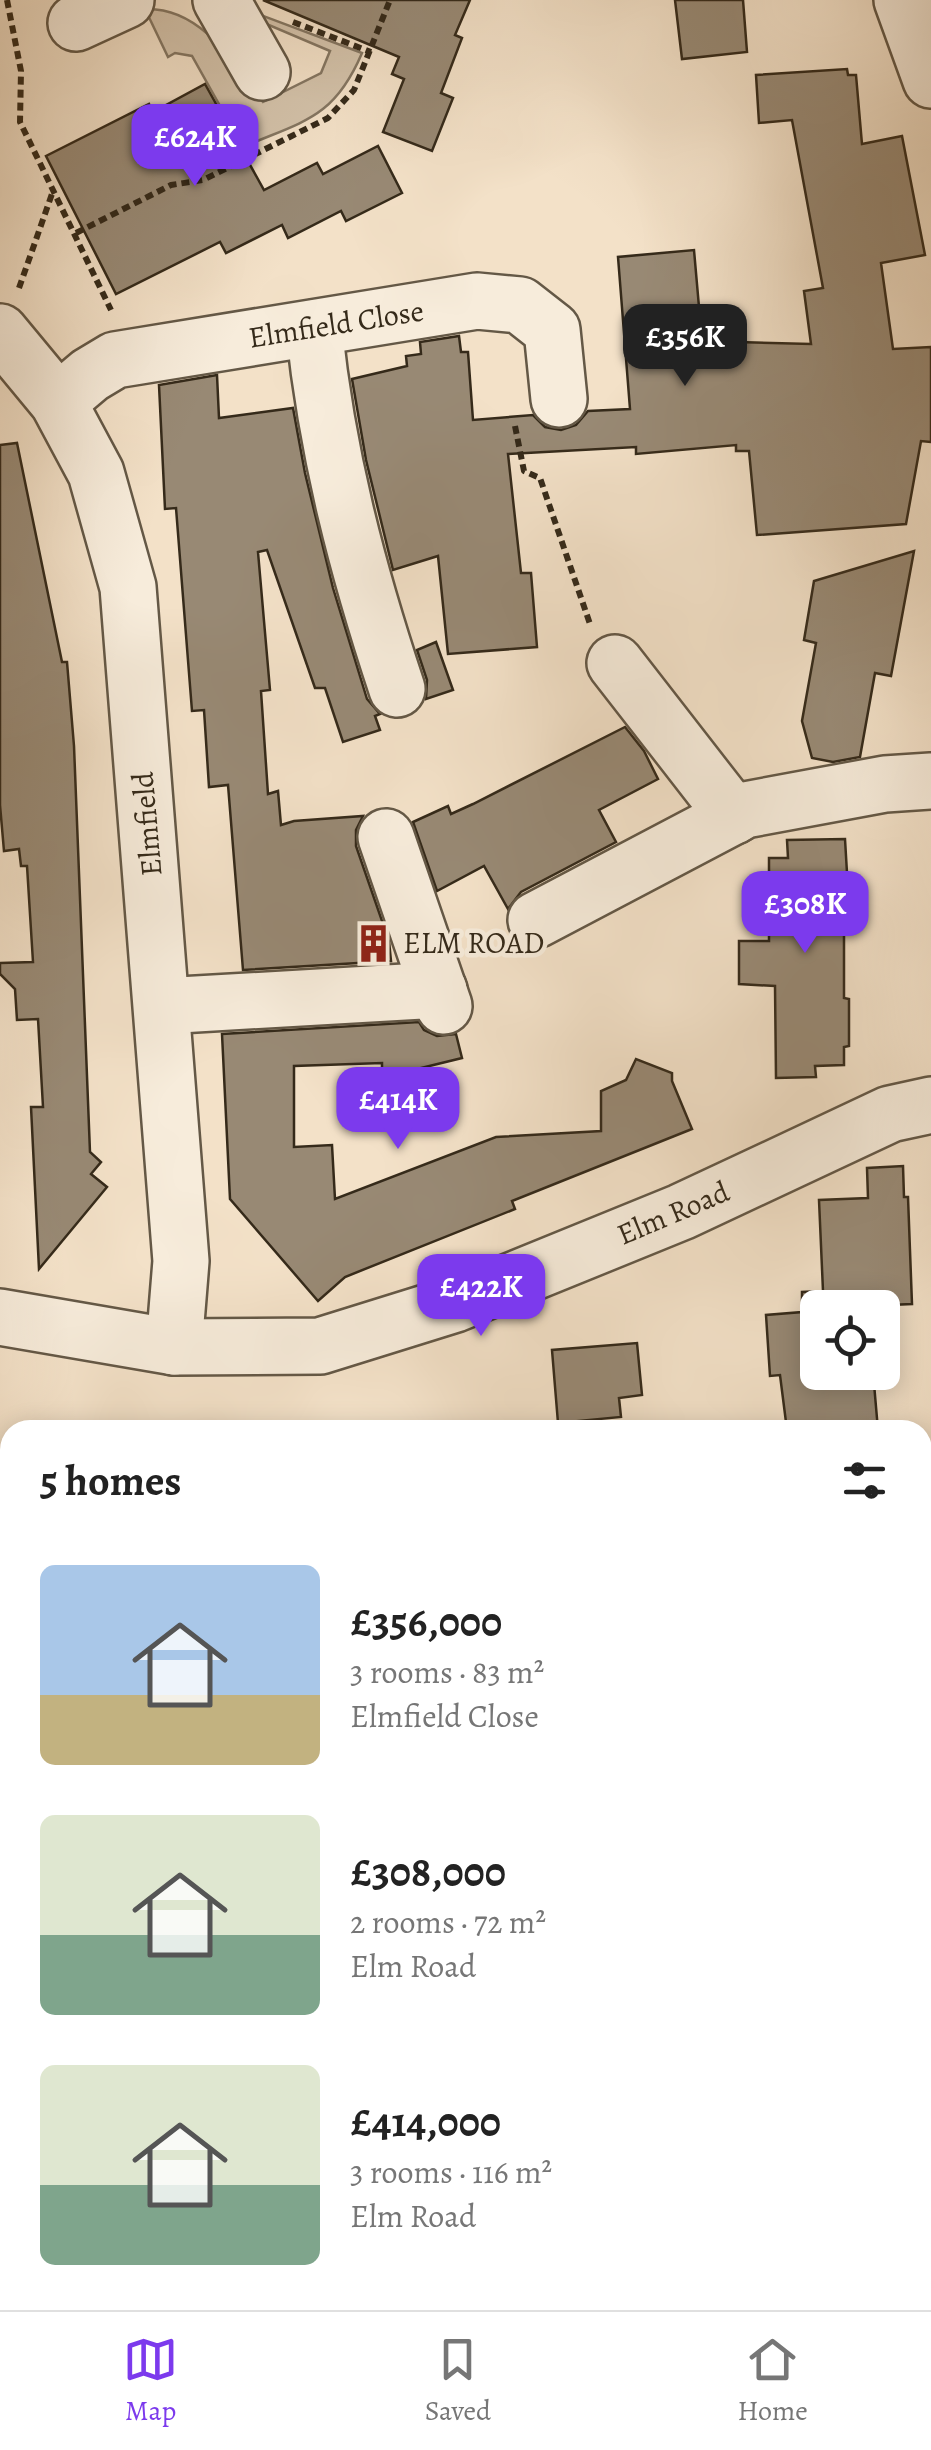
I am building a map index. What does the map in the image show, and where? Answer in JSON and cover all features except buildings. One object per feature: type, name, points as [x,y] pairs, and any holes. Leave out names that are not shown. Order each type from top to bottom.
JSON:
[{"type":"street","points":[[76,23],[126,0]]},
{"type":"street","points":[[221,0],[262,72]]},
{"type":"street","points":[[902,0],[931,80]]},
{"type":"street","name":"Elmfield Close","points":[[58,402],[115,360],[476,301],[520,304],[552,330],[536,407]]},
{"type":"street","points":[[314,328],[332,456],[362,584],[397,689]]},
{"type":"street","name":"Elmfield","points":[[1,333],[58,402],[96,472],[128,586],[181,1261],[174,1348]]},
{"type":"street","points":[[615,663],[734,816]]},
{"type":"street","points":[[536,920],[745,810],[884,784],[931,781]]},
{"type":"street","points":[[162,1006],[441,998],[386,837]]},
{"type":"street","name":"Elm Road","points":[[0,1317],[174,1348],[320,1346],[455,1304],[680,1212],[890,1114],[931,1104]]},
{"type":"path","points":[[7,0],[21,70],[20,122],[115,319],[115,360]]},
{"type":"path","points":[[76,233],[172,186],[204,180],[328,118],[354,90],[390,0]]},
{"type":"path","points":[[288,20],[372,52]]},
{"type":"path","points":[[1,333],[54,190]]},
{"type":"path","points":[[536,407],[524,470],[540,478],[585,617],[615,663]]},
{"type":"shaded area","points":[[145,9],[183,17],[199,27],[227,54],[263,102],[321,73],[330,51],[257,20],[250,11],[362,53],[328,105],[300,123],[243,147],[192,56],[175,53],[168,57]]},
{"type":"place","name":"ELM ROAD","points":[[373,943]]}]
